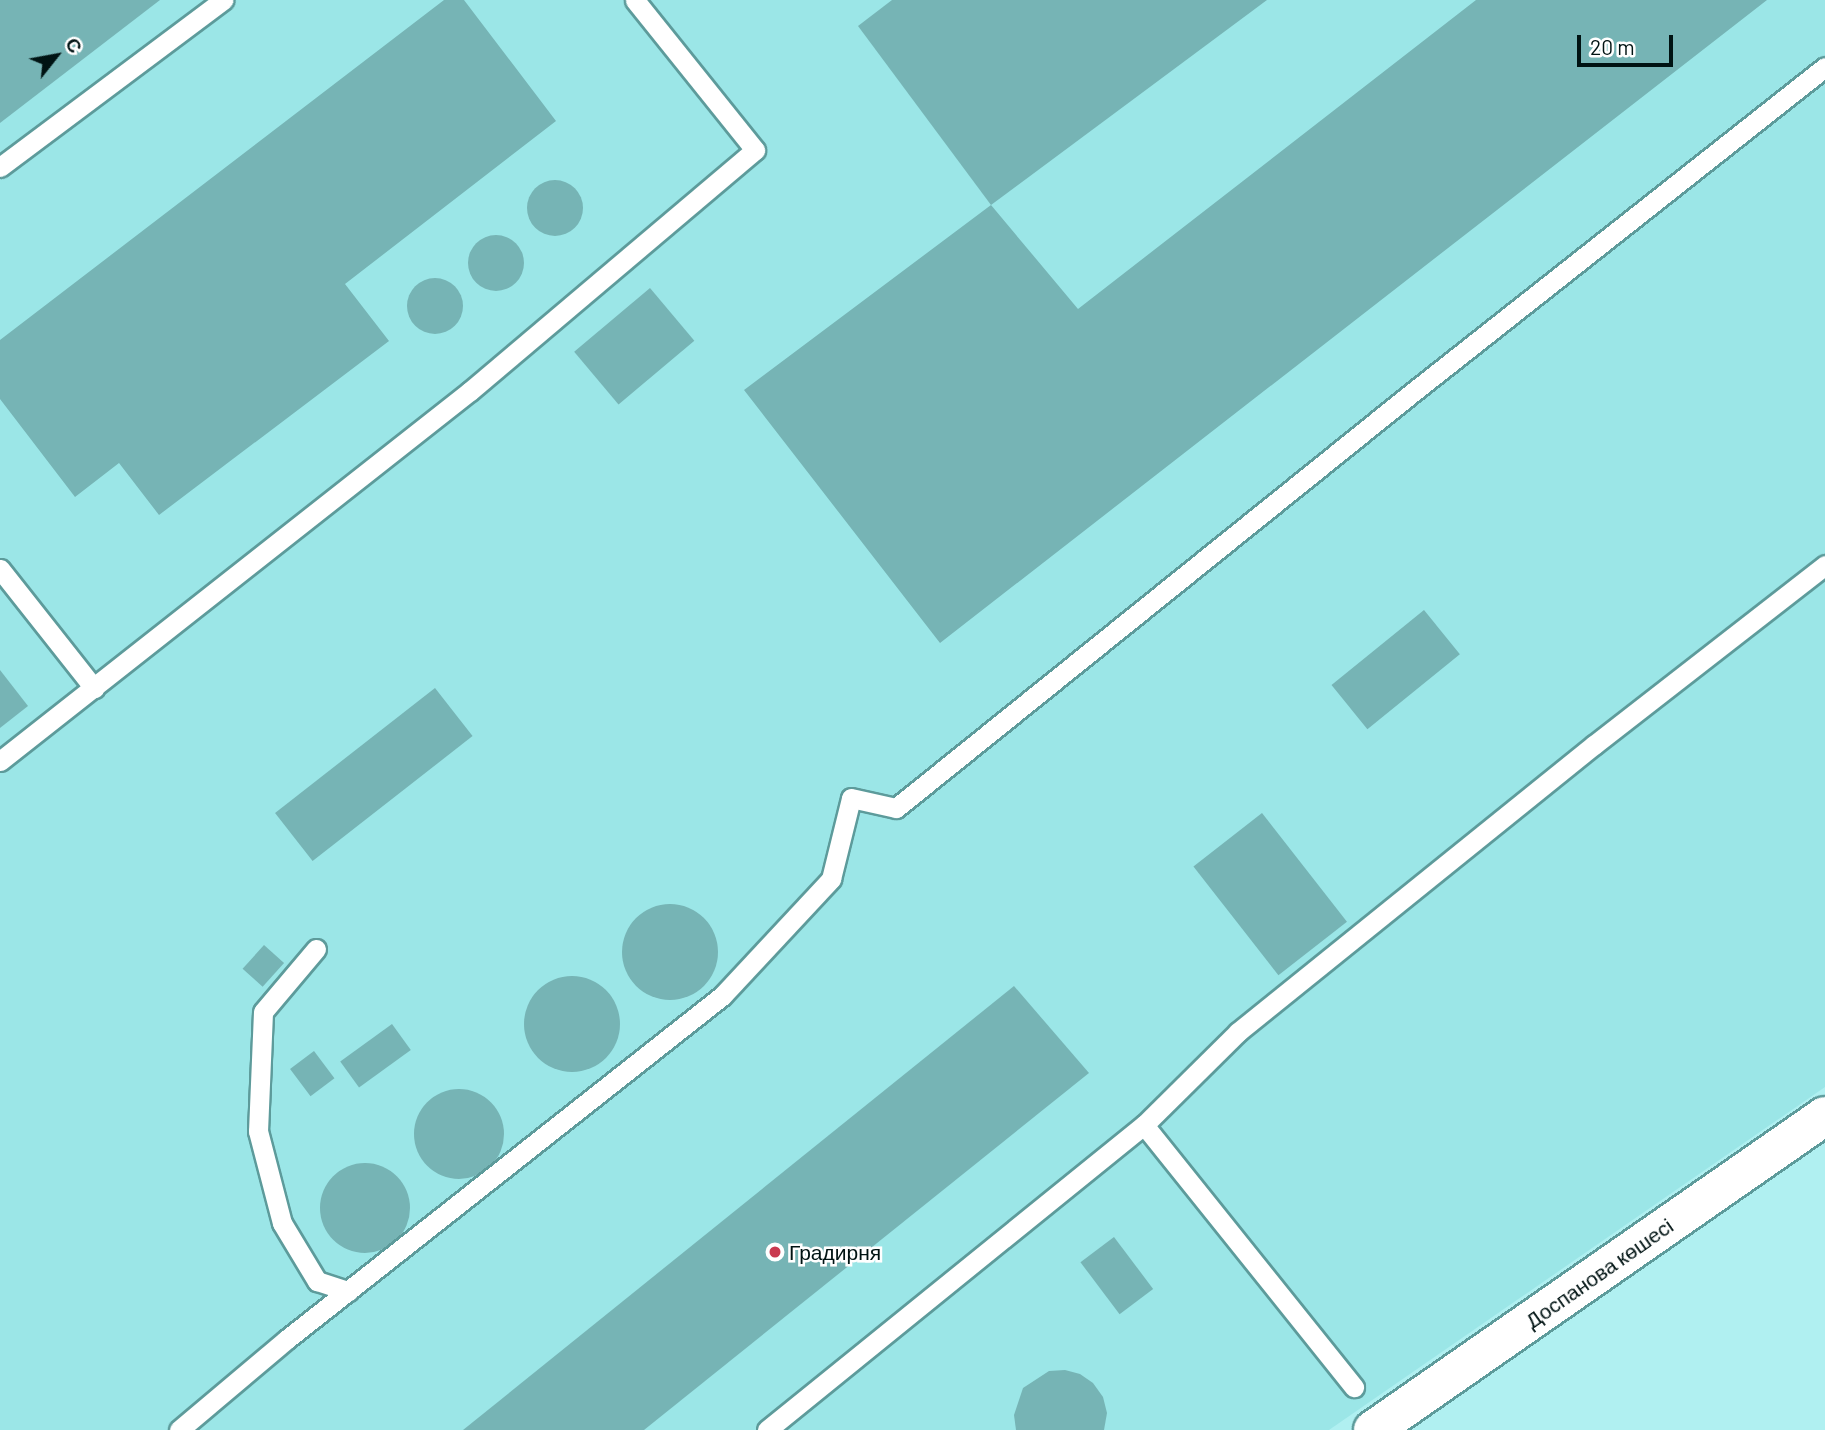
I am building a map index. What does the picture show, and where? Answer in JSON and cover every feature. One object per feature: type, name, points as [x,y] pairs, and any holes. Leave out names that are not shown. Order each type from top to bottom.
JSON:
[{"type":"street","name":"Доспанова көшесі","points":[[1373,1430],[1825,1116]]},
{"type":"lane","points":[[0,167],[223,0]]},
{"type":"lane","points":[[0,761],[470,391],[755,150],[635,0]]},
{"type":"lane","points":[[180,1430],[348,1291],[722,996],[831,879],[851,798],[895,808],[1408,396],[1825,68]]},
{"type":"lane","points":[[767,1430],[1144,1125],[1237,1032],[1594,744],[1825,565]]},
{"type":"lane","points":[[0,569],[94,688]]},
{"type":"lane","points":[[316,949],[263,1012],[258,1131],[282,1223],[317,1281],[348,1291]]},
{"type":"lane","points":[[1144,1125],[1354,1387]]},
{"type":"shaded area","points":[[0,0],[1825,0],[1825,1087],[1329,1430],[0,1430]]},
{"type":"building","points":[[0,0],[160,0],[0,123]]},
{"type":"building","points":[[444,0],[464,0],[556,121],[345,284],[389,341],[159,515],[119,463],[75,497],[0,399],[0,340]]},
{"type":"building","points":[[892,0],[1267,0],[991,205],[858,26]]},
{"type":"building","points":[[1476,0],[1767,0],[940,643],[744,390],[991,205],[1078,309]]},
{"type":"building","points":[[550,180],[560,180],[575,188],[581,197],[581,219],[575,228],[560,236],[550,236],[532,224],[527,213],[527,203],[539,185]]},
{"type":"building","points":[[491,235],[501,235],[516,243],[522,252],[522,274],[516,283],[501,291],[491,291],[473,279],[468,268],[468,258],[480,240]]},
{"type":"building","points":[[430,278],[440,278],[455,286],[461,295],[461,317],[455,326],[440,334],[430,334],[412,322],[407,311],[407,301],[419,283]]},
{"type":"building","points":[[650,288],[694,341],[619,404],[574,352]]},
{"type":"building","points":[[1424,610],[1460,654],[1367,729],[1332,685]]},
{"type":"building","points":[[0,670],[28,706],[0,728]]},
{"type":"building","points":[[435,688],[473,736],[313,861],[275,813]]},
{"type":"building","points":[[1262,813],[1347,922],[1278,975],[1193,867]]},
{"type":"building","points":[[670,904],[688,908],[704,918],[714,934],[718,952],[714,970],[704,986],[688,996],[670,1000],[652,996],[636,986],[626,970],[622,952],[626,934],[636,918],[652,908]]},
{"type":"building","points":[[264,945],[284,963],[263,987],[243,969]]},
{"type":"building","points":[[572,976],[590,980],[606,990],[616,1006],[620,1024],[616,1042],[606,1058],[590,1068],[572,1072],[554,1068],[538,1058],[528,1042],[524,1024],[528,1006],[538,990],[554,980]]},
{"type":"building","name":"Градирня","points":[[1014,986],[1089,1073],[644,1430],[463,1430]]},
{"type":"building","points":[[392,1024],[411,1050],[359,1088],[340,1062]]},
{"type":"building","points":[[314,1051],[334,1078],[311,1096],[290,1069]]},
{"type":"building","points":[[450,1089],[468,1089],[484,1096],[497,1109],[504,1125],[504,1143],[497,1159],[484,1172],[468,1179],[450,1179],[434,1172],[421,1159],[414,1143],[414,1125],[421,1109],[434,1096]]},
{"type":"building","points":[[356,1163],[374,1163],[390,1170],[403,1183],[410,1199],[410,1217],[403,1233],[390,1246],[374,1253],[356,1253],[340,1246],[327,1233],[320,1217],[320,1199],[327,1183],[340,1170]]},
{"type":"building","points":[[1114,1237],[1153,1289],[1120,1314],[1080,1262]]},
{"type":"building","points":[[1065,1370],[1080,1374],[1093,1383],[1103,1397],[1107,1413],[1104,1430],[1016,1430],[1014,1415],[1023,1388],[1049,1371]]},
{"type":"place","name":"Градирня","points":[[775,1252]]}]
